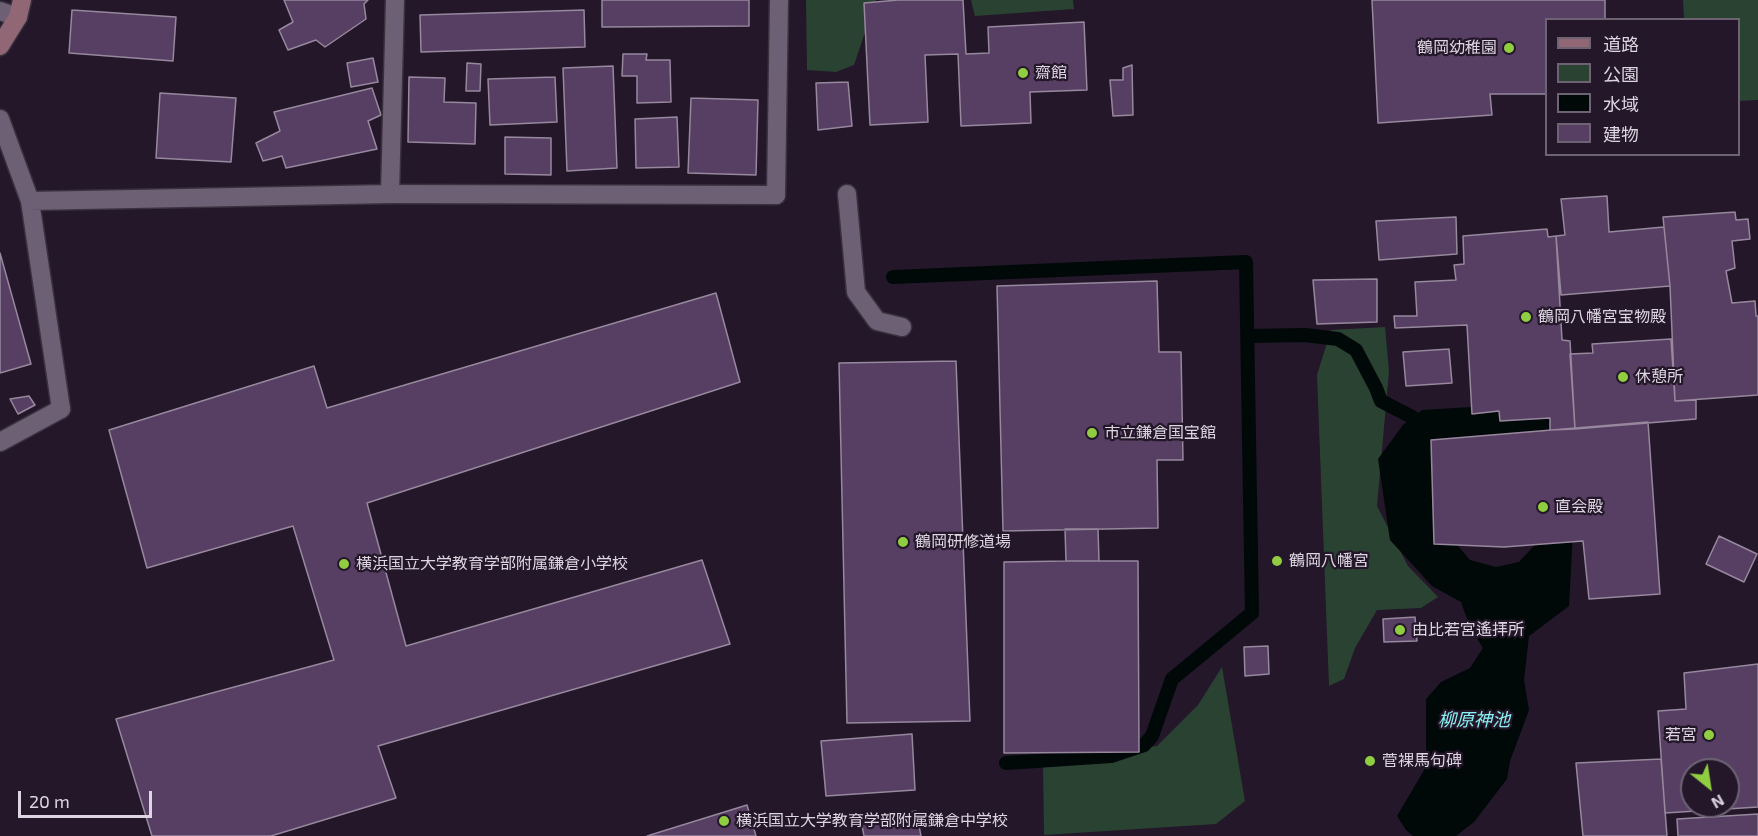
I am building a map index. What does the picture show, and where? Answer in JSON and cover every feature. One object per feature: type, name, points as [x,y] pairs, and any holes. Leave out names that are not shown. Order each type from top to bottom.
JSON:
[{"type":"main road","points":[[0,46],[20,8]]},
{"type":"street","points":[[390,194],[395,0]]},
{"type":"street","points":[[30,201],[390,194],[776,195],[779,0]]},
{"type":"street","points":[[0,12],[20,8]]},
{"type":"street","points":[[0,119],[30,201],[61,409],[0,442]]},
{"type":"street","points":[[847,194],[856,292],[877,321],[902,327]]},
{"type":"green space","points":[[806,0],[876,0],[854,65],[836,72],[807,70]]},
{"type":"green space","points":[[971,0],[1073,0],[1074,9],[975,16]]},
{"type":"green space","points":[[1683,0],[1758,0],[1758,100],[1740,101],[1740,18],[1684,18]]},
{"type":"green space","points":[[1385,327],[1389,371],[1377,506],[1408,566],[1438,597],[1421,608],[1377,610],[1355,648],[1344,679],[1329,686],[1317,375],[1331,330]]},
{"type":"green space","points":[[1222,667],[1245,801],[1216,824],[1044,835],[1043,763],[1157,746],[1198,705]]},
{"type":"water","name":"柳原神池","points":[[1472,407],[1472,414],[1499,411],[1500,421],[1550,418],[1550,430],[1447,533],[1470,560],[1496,567],[1519,562],[1547,532],[1573,531],[1569,606],[1529,636],[1524,680],[1529,710],[1510,761],[1507,779],[1474,822],[1456,836],[1413,836],[1397,816],[1426,767],[1426,699],[1441,682],[1470,668],[1483,648],[1470,627],[1461,602],[1432,586],[1390,540],[1378,459],[1403,425],[1422,410]]},
{"type":"building","points":[[284,0],[368,0],[364,4],[366,19],[325,47],[316,40],[288,50],[279,30],[293,22]]},
{"type":"building","points":[[602,0],[749,0],[749,26],[602,27]]},
{"type":"building","name":"齋館","points":[[898,0],[963,0],[966,54],[989,53],[988,27],[1084,22],[1087,90],[1030,92],[1031,123],[961,126],[958,54],[925,55],[928,122],[870,125],[864,3]]},
{"type":"building","points":[[1372,0],[1605,0],[1605,18],[1545,18],[1545,94],[1490,94],[1492,115],[1378,123]]},
{"type":"building","points":[[72,10],[176,17],[173,61],[69,53]]},
{"type":"building","points":[[584,10],[585,47],[421,52],[420,15]]},
{"type":"building","points":[[623,54],[647,54],[646,60],[670,60],[671,102],[637,103],[637,76],[622,76]]},
{"type":"building","points":[[373,58],[378,82],[351,87],[347,63]]},
{"type":"building","points":[[467,63],[481,64],[480,91],[466,91]]},
{"type":"building","points":[[1132,65],[1133,115],[1113,116],[1110,80],[1123,80],[1123,68]]},
{"type":"building","points":[[613,66],[617,168],[567,171],[563,68]]},
{"type":"building","points":[[409,77],[445,78],[444,102],[476,103],[475,144],[408,142]]},
{"type":"building","points":[[555,77],[557,122],[490,125],[488,79]]},
{"type":"building","points":[[848,82],[852,126],[818,130],[816,83]]},
{"type":"building","points":[[372,88],[381,115],[368,121],[377,149],[286,168],[282,156],[263,161],[256,143],[280,131],[274,112]]},
{"type":"building","points":[[160,93],[236,98],[231,162],[156,158]]},
{"type":"building","points":[[691,98],[758,100],[756,175],[688,173]]},
{"type":"building","points":[[677,117],[679,167],[636,168],[635,119]]},
{"type":"building","points":[[505,137],[551,138],[551,175],[505,174]]},
{"type":"building","points":[[1607,196],[1609,232],[1664,227],[1670,286],[1561,295],[1556,236],[1565,235],[1561,199]]},
{"type":"building","points":[[1735,212],[1736,220],[1748,219],[1750,239],[1732,241],[1735,268],[1726,271],[1732,303],[1755,301],[1756,316],[1758,316],[1758,395],[1675,401],[1670,286],[1663,217]]},
{"type":"building","points":[[1456,217],[1457,254],[1379,260],[1376,221]]},
{"type":"building","points":[[1547,229],[1548,237],[1556,236],[1562,340],[1570,341],[1575,429],[1550,430],[1550,418],[1500,421],[1499,411],[1472,414],[1467,325],[1395,328],[1394,316],[1417,316],[1415,282],[1456,280],[1454,265],[1464,264],[1463,236]]},
{"type":"building","points":[[0,253],[31,364],[0,373]]},
{"type":"building","points":[[1377,279],[1377,322],[1317,324],[1313,280]]},
{"type":"building","name":"市立鎌倉国宝館","points":[[1157,281],[1159,352],[1181,352],[1183,460],[1157,460],[1158,528],[1003,531],[997,286]]},
{"type":"building","name":"横浜国立大学教育学部附属鎌倉小学校","points":[[716,293],[740,382],[367,503],[406,646],[702,560],[730,644],[378,746],[396,798],[271,836],[152,836],[116,719],[334,660],[293,526],[147,568],[109,430],[314,366],[327,408]]},
{"type":"building","name":"休憩所","points":[[1671,339],[1675,401],[1696,400],[1696,419],[1575,429],[1570,354],[1593,353],[1592,344]]},
{"type":"building","points":[[1449,349],[1452,383],[1406,386],[1403,352]]},
{"type":"building","name":"鶴岡研修道場","points":[[956,361],[970,721],[847,723],[839,363]]},
{"type":"building","points":[[29,396],[35,405],[18,414],[10,399]]},
{"type":"building","name":"直会殿","points":[[1648,422],[1660,594],[1589,599],[1583,541],[1504,547],[1434,544],[1431,440]]},
{"type":"building","points":[[1065,529],[1098,529],[1099,561],[1066,561]]},
{"type":"building","points":[[1719,536],[1757,554],[1744,582],[1706,564]]},
{"type":"building","points":[[1138,561],[1139,752],[1004,753],[1004,562]]},
{"type":"building","name":"由比若宮遙拝所","points":[[1415,617],[1417,641],[1384,642],[1383,619]]},
{"type":"building","points":[[1268,646],[1269,674],[1245,676],[1244,647]]},
{"type":"building","name":"若宮","points":[[1758,664],[1758,807],[1740,808],[1740,758],[1680,758],[1680,812],[1665,813],[1658,711],[1686,709],[1684,673]]},
{"type":"building","points":[[912,734],[915,790],[826,796],[821,741]]},
{"type":"building","points":[[1661,759],[1667,836],[1583,836],[1576,763]]},
{"type":"building","name":"横浜国立大学教育学部附属鎌倉中学校","points":[[747,805],[756,836],[647,836]]},
{"type":"building","points":[[916,811],[921,836],[864,836],[861,821]]},
{"type":"building","points":[[1758,814],[1758,836],[1678,836],[1677,819],[1740,818],[1740,815]]},
{"type":"waterway","points":[[893,277],[1246,262],[1252,613],[1172,679],[1152,736],[1144,745],[1111,756],[1006,763]]},
{"type":"waterway","points":[[1248,336],[1305,335],[1338,339],[1356,350],[1381,401],[1414,418]]},
{"type":"place","name":"鶴岡幼稚園","points":[[1509,48]]},
{"type":"place","name":"齋館","points":[[1023,73]]},
{"type":"place","name":"鶴岡八幡宮宝物殿","points":[[1526,317]]},
{"type":"place","name":"休憩所","points":[[1623,377]]},
{"type":"place","name":"市立鎌倉国宝館","points":[[1092,433]]},
{"type":"place","name":"直会殿","points":[[1543,507]]},
{"type":"place","name":"鶴岡研修道場","points":[[903,542]]},
{"type":"place","name":"鶴岡八幡宮","points":[[1277,561]]},
{"type":"place","name":"横浜国立大学教育学部附属鎌倉小学校","points":[[344,564]]},
{"type":"place","name":"由比若宮遙拝所","points":[[1400,630]]},
{"type":"place","name":"若宮","points":[[1709,735]]},
{"type":"place","name":"菅裸馬句碑","points":[[1370,761]]},
{"type":"place","name":"横浜国立大学教育学部附属鎌倉中学校","points":[[724,821]]}]
